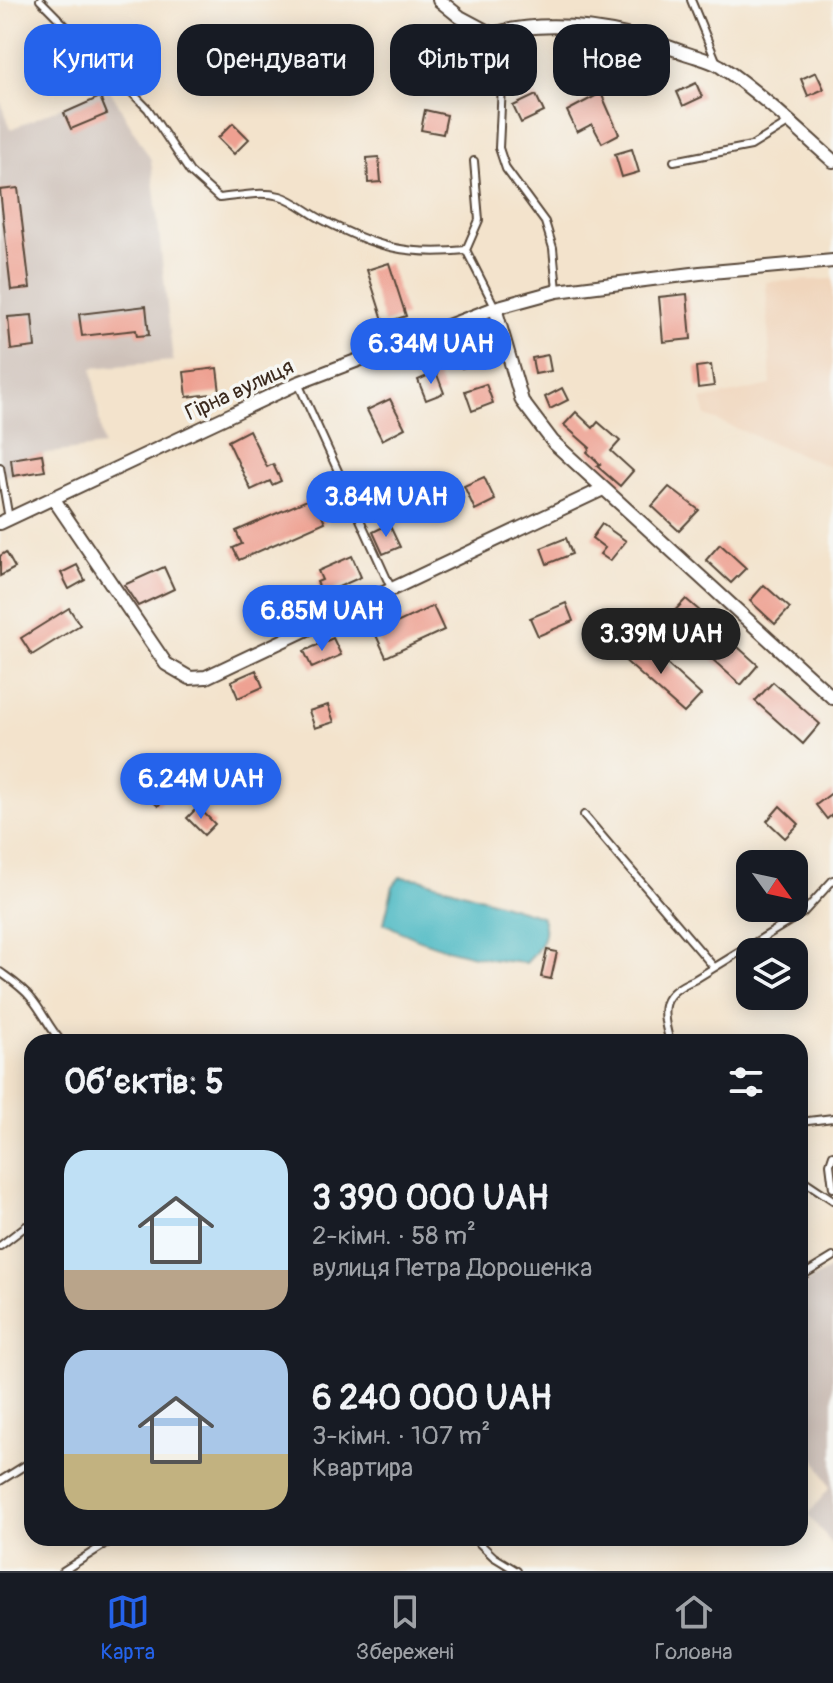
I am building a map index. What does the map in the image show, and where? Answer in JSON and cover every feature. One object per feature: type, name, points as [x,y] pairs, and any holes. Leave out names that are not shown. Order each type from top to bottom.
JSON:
[{"type":"street","points":[[439,0],[473,24]]},
{"type":"street","points":[[537,28],[604,31],[649,39],[718,65],[833,161]]},
{"type":"street","name":"Гірна вулиця","points":[[4,521],[298,383],[495,308],[557,291],[700,273],[833,261]]},
{"type":"street","points":[[495,308],[522,401],[553,442],[833,698]]},
{"type":"street","points":[[53,498],[166,664],[190,678],[206,677],[603,489]]},
{"type":"lane","points":[[40,0],[148,109],[190,172],[219,198],[248,194],[282,196],[342,230],[383,246],[417,253],[466,250]]},
{"type":"lane","points":[[691,0],[718,65]]},
{"type":"lane","points":[[501,96],[499,148],[506,169],[545,222],[553,248],[557,291]]},
{"type":"lane","points":[[674,161],[751,146],[790,122]]},
{"type":"lane","points":[[474,161],[479,220],[466,250],[495,308]]},
{"type":"lane","points":[[298,383],[392,590]]},
{"type":"lane","points":[[0,467],[4,521]]},
{"type":"lane","points":[[584,815],[713,966]]},
{"type":"lane","points":[[667,1034],[664,1023],[668,996],[675,988],[694,980],[803,913],[833,880]]},
{"type":"lane","points":[[0,972],[33,1000],[56,1034]]},
{"type":"lane","points":[[808,1121],[833,1118]]},
{"type":"lane","points":[[833,1155],[830,1164],[833,1188]]},
{"type":"lane","points":[[808,1183],[833,1200]]},
{"type":"lane","points":[[0,1246],[24,1228]]},
{"type":"lane","points":[[808,1272],[833,1257]]},
{"type":"lane","points":[[0,1481],[24,1466]]},
{"type":"lane","points":[[63,1571],[102,1546]]},
{"type":"lane","points":[[482,1546],[517,1571]]},
{"type":"shaded area","points":[[87,96],[113,96],[151,160],[173,361],[92,368],[103,446],[43,454],[45,471],[0,477],[0,100],[11,129]]},
{"type":"shaded area","points":[[833,279],[833,468],[706,416],[701,400],[771,385],[766,282]]},
{"type":"shaded area","points":[[833,1267],[833,1545],[808,1515],[830,1487],[808,1445],[808,1281]]},
{"type":"water","points":[[400,877],[420,879],[541,916],[544,929],[542,941],[526,963],[453,951],[400,931],[384,923],[393,886]]},
{"type":"building","points":[[816,72],[824,89],[808,96],[801,79]]},
{"type":"building","points":[[696,83],[702,97],[683,106],[677,92]]},
{"type":"building","points":[[536,96],[544,112],[521,123],[513,106]]},
{"type":"building","points":[[595,96],[602,96],[619,134],[602,143],[592,124],[577,132],[567,111]]},
{"type":"building","points":[[100,97],[107,114],[71,129],[64,113]]},
{"type":"building","points":[[425,110],[447,115],[443,134],[421,130]]},
{"type":"building","points":[[233,123],[249,139],[234,154],[218,138]]},
{"type":"building","points":[[632,149],[639,172],[622,177],[615,154]]},
{"type":"building","points":[[379,157],[381,182],[368,183],[367,158]]},
{"type":"building","points":[[18,188],[30,288],[11,290],[0,190]]},
{"type":"building","points":[[389,263],[406,316],[384,323],[367,270]]},
{"type":"building","points":[[687,294],[691,339],[663,342],[659,297]]},
{"type":"building","points":[[146,306],[149,335],[137,336],[136,330],[82,336],[79,314]]},
{"type":"building","points":[[32,315],[35,347],[11,350],[8,317]]},
{"type":"building","points":[[475,342],[482,361],[462,368],[455,349]]},
{"type":"building","points":[[548,355],[551,371],[535,374],[532,358]]},
{"type":"building","points":[[711,365],[714,386],[698,388],[696,367]]},
{"type":"building","points":[[217,368],[220,393],[187,397],[184,372]]},
{"type":"building","points":[[436,372],[444,393],[426,400],[418,380]]},
{"type":"building","points":[[486,384],[493,403],[472,411],[465,391]]},
{"type":"building","points":[[562,388],[568,400],[550,409],[545,397]]},
{"type":"building","points":[[390,399],[405,428],[382,440],[367,410]]},
{"type":"building","points":[[576,412],[593,428],[598,422],[620,441],[611,451],[633,471],[620,486],[597,466],[600,464],[587,452],[590,448],[564,425]]},
{"type":"building","points":[[249,430],[267,467],[273,464],[281,481],[272,485],[270,481],[251,490],[228,441]]},
{"type":"building","points":[[42,454],[45,471],[13,476],[11,459]]},
{"type":"building","points":[[484,477],[495,500],[475,510],[464,486]]},
{"type":"building","points":[[669,487],[699,510],[679,531],[652,506]]},
{"type":"building","points":[[314,497],[325,522],[239,560],[233,548],[242,544],[236,531]]},
{"type":"building","points":[[444,502],[449,514],[432,522],[427,510]]},
{"type":"building","points":[[389,524],[400,547],[383,554],[373,532]]},
{"type":"building","points":[[602,524],[626,541],[610,561],[600,554],[605,548],[592,538]]},
{"type":"building","points":[[566,538],[572,554],[547,564],[541,548]]},
{"type":"building","points":[[720,544],[746,568],[731,583],[706,560]]},
{"type":"building","points":[[6,552],[15,568],[0,576],[0,556]]},
{"type":"building","points":[[352,556],[361,577],[323,594],[317,582],[322,580],[318,571]]},
{"type":"building","points":[[77,565],[85,580],[69,589],[61,573]]},
{"type":"building","points":[[164,567],[174,589],[138,606],[124,585]]},
{"type":"building","points":[[764,585],[790,608],[775,624],[750,601]]},
{"type":"building","points":[[686,599],[715,624],[697,644],[668,618]]},
{"type":"building","points":[[566,603],[573,621],[538,636],[530,618]]},
{"type":"building","points":[[433,606],[444,630],[386,657],[375,633]]},
{"type":"building","points":[[69,608],[80,625],[32,655],[21,638]]},
{"type":"building","points":[[608,628],[616,641],[596,654],[587,641]]},
{"type":"building","points":[[333,638],[341,655],[312,668],[304,651]]},
{"type":"building","points":[[638,638],[701,695],[684,713],[621,657]]},
{"type":"building","points":[[729,639],[758,665],[741,685],[712,659]]},
{"type":"building","points":[[256,670],[263,687],[238,698],[231,681]]},
{"type":"building","points":[[773,682],[820,724],[803,744],[755,701]]},
{"type":"building","points":[[328,705],[334,722],[315,728],[309,711]]},
{"type":"building","points":[[147,770],[170,792],[158,806],[134,784]]},
{"type":"building","points":[[833,792],[833,814],[827,819],[816,805]]},
{"type":"building","points":[[780,806],[799,824],[785,838],[767,821]]},
{"type":"building","points":[[198,807],[215,824],[204,835],[187,818]]},
{"type":"building","points":[[547,950],[557,952],[551,979],[541,977]]}]
